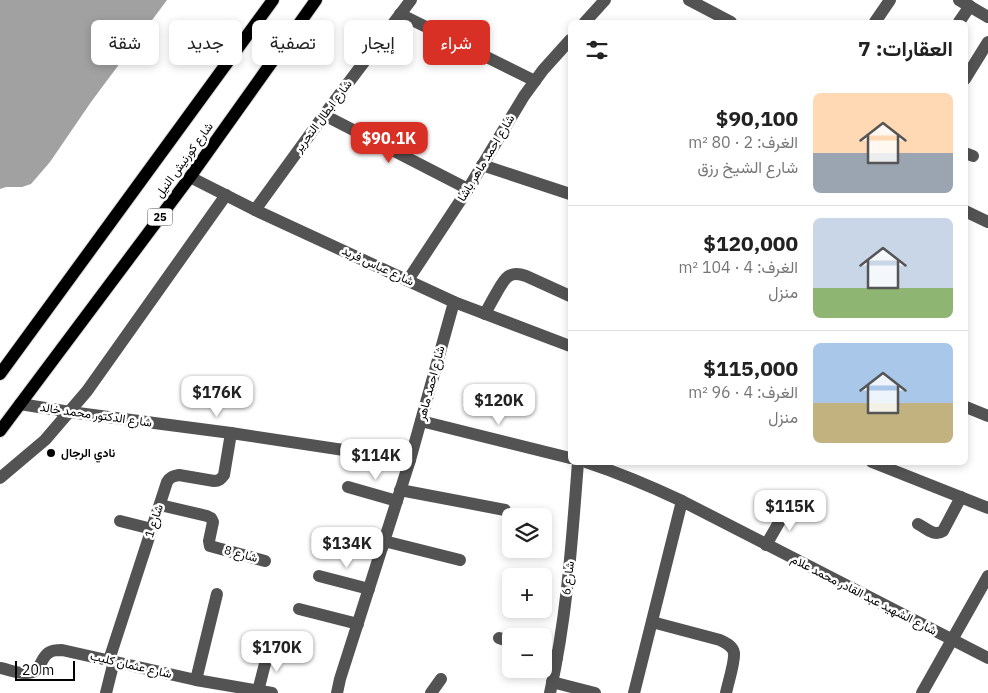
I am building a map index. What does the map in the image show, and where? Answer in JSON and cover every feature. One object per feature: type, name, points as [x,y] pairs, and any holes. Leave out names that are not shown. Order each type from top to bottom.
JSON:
[{"type":"main road","name":"شارع كورنيش النيل","points":[[0,374],[274,0]]},
{"type":"main road","name":"شارع كورنيش النيل","points":[[0,431],[190,177],[316,0]]},
{"type":"street","name":"شارع ابطال التحرير","points":[[255,210],[411,0]]},
{"type":"street","points":[[588,20],[606,0]]},
{"type":"street","points":[[689,0],[727,20]]},
{"type":"street","points":[[876,20],[890,0]]},
{"type":"street","points":[[960,20],[964,3],[988,17]]},
{"type":"street","points":[[400,14],[535,81]]},
{"type":"street","name":"شارع احمد ماهر باشا","points":[[408,280],[468,189],[524,96],[543,70],[568,42]]},
{"type":"street","points":[[968,74],[988,42]]},
{"type":"street","points":[[324,115],[468,189]]},
{"type":"street","points":[[482,165],[568,193]]},
{"type":"street","name":"شارع عباس فريد","points":[[190,177],[255,210],[454,302],[568,345]]},
{"type":"street","points":[[0,478],[44,440],[87,391],[226,195]]},
{"type":"street","points":[[968,212],[988,222]]},
{"type":"street","points":[[485,314],[506,278],[512,274],[526,276],[568,295]]},
{"type":"street","name":"شارع احمد ماهر","points":[[337,693],[410,460],[454,302]]},
{"type":"street","name":"شارع الدكتور محمد خالد","points":[[20,404],[410,460]]},
{"type":"street","points":[[968,407],[988,416]]},
{"type":"street","points":[[421,421],[568,458]]},
{"type":"street","name":"شارع 1","points":[[106,693],[111,661],[167,482],[170,478],[179,475],[214,481],[222,478],[231,433]]},
{"type":"street","name":"شارع 6","points":[[551,688],[569,569],[578,465]]},
{"type":"street","points":[[880,465],[988,508]]},
{"type":"street","name":"شارع الشهيد عبد القادر محمد علام","points":[[614,467],[988,658]]},
{"type":"street","points":[[348,487],[502,510]]},
{"type":"street","points":[[918,524],[933,533],[940,534],[943,532],[961,497]]},
{"type":"street","points":[[634,693],[682,501]]},
{"type":"street","name":"شارع 8","points":[[160,505],[211,518],[213,522],[209,541],[210,546],[264,561]]},
{"type":"street","points":[[766,545],[789,505]]},
{"type":"street","points":[[120,521],[152,529]]},
{"type":"street","points":[[341,535],[460,560]]},
{"type":"street","points":[[319,576],[369,589]]},
{"type":"street","points":[[922,693],[988,576]]},
{"type":"street","points":[[196,680],[217,594]]},
{"type":"street","points":[[299,609],[358,624]]},
{"type":"street","points":[[652,622],[729,644],[734,652],[726,693]]},
{"type":"street","points":[[252,691],[269,648]]},
{"type":"street","name":"شارع عثمان كليب","points":[[0,668],[24,673],[34,672],[48,652],[62,650],[196,680],[272,693]]},
{"type":"street","points":[[552,656],[557,658]]},
{"type":"street","points":[[431,693],[441,679]]},
{"type":"street","points":[[551,688],[594,693]]},
{"type":"shaded area","points":[[0,0],[167,0],[152,20],[91,20],[91,65],[119,65],[50,162],[31,184],[22,187],[0,189]]},
{"type":"place","name":"نادي الرجال","points":[[51,453]]}]
